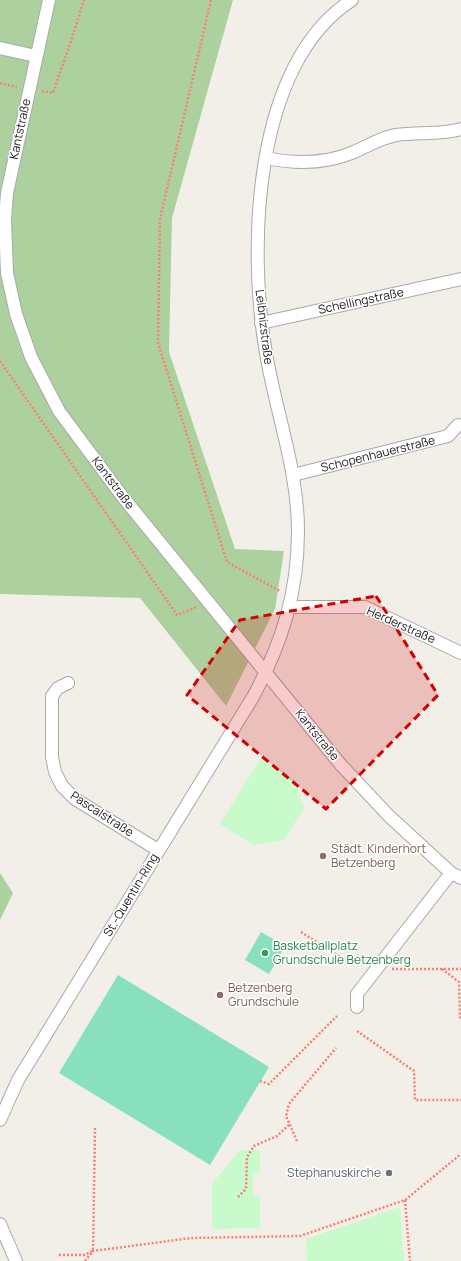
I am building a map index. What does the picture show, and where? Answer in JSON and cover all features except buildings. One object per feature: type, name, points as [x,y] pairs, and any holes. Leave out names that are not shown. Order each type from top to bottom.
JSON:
[{"type":"street","name":"Kantstraße","points":[[50,0],[36,56],[7,193],[5,220],[7,273],[16,314],[30,357],[59,411],[122,496],[341,765],[389,816],[456,875],[357,994],[357,1007]]},
{"type":"street","name":"Leibnizstraße","points":[[266,673],[281,638],[290,607],[298,544],[293,475],[266,354],[262,323],[258,282],[258,247],[262,184],[276,114],[294,67],[306,46],[324,25],[341,7],[352,0]]},
{"type":"street","points":[[0,48],[36,56]]},
{"type":"street","points":[[266,158],[300,163],[321,161],[341,157],[379,139],[398,135],[461,129]]},
{"type":"street","name":"Schellingstraße","points":[[262,323],[461,279]]},
{"type":"street","name":"Schopenhauerstraße","points":[[293,475],[448,436],[458,425]]},
{"type":"street","name":"Herderstraße","points":[[290,607],[366,607],[461,653]]},
{"type":"street","name":"St.-Quentin-Ring","points":[[0,1120],[18,1080],[253,697],[266,673]]},
{"type":"street","name":"Pascalstraße","points":[[68,683],[58,688],[52,696],[52,757],[55,772],[62,786],[75,799],[158,850]]},
{"type":"street","points":[[0,1224],[5,1240],[16,1261]]},
{"type":"path","points":[[38,90],[53,92],[72,42],[84,0]]},
{"type":"path","points":[[211,0],[160,219],[158,343],[228,562],[284,593]]},
{"type":"path","points":[[0,83],[17,87]]},
{"type":"path","points":[[0,361],[177,615],[208,602]]},
{"type":"path","points":[[301,932],[342,958]]},
{"type":"path","points":[[386,969],[461,969]]},
{"type":"path","points":[[441,969],[459,982],[460,1019]]},
{"type":"path","points":[[260,1082],[269,1084],[337,1016]]},
{"type":"path","points":[[357,1031],[414,1071],[415,1100],[459,1100],[461,1104]]},
{"type":"path","points":[[297,1141],[286,1116],[289,1104],[336,1048]]},
{"type":"path","points":[[238,1197],[246,1190],[247,1158],[254,1146],[277,1136],[290,1124]]},
{"type":"path","points":[[85,1261],[93,1251],[95,1128]]},
{"type":"path","points":[[59,1255],[84,1255],[93,1251],[191,1238],[300,1236],[406,1200],[461,1154]]},
{"type":"path","points":[[406,1200],[410,1261]]},
{"type":"highlighted area","points":[[376,596],[438,695],[326,809],[187,695],[240,620]]},
{"type":"green space","points":[[0,0],[233,0],[172,218],[169,352],[235,549],[284,551],[275,609],[226,706],[140,598],[0,594]]},
{"type":"green space","points":[[261,757],[295,780],[304,808],[284,840],[253,845],[220,824]]},
{"type":"green space","points":[[0,873],[13,893],[0,920]]},
{"type":"green space","name":"Basketballplatz Grundschule Betzenberg","points":[[261,932],[285,946],[269,974],[245,960]]},
{"type":"green space","points":[[118,975],[269,1067],[210,1165],[59,1073]]},
{"type":"green space","points":[[240,1150],[260,1150],[260,1173],[253,1173],[253,1195],[260,1196],[260,1228],[212,1229],[212,1184]]},
{"type":"green space","points":[[400,1207],[404,1261],[307,1261],[306,1239]]},
{"type":"place","name":"Städt. Kinderhort Betzenberg","points":[[323,856]]},
{"type":"place","name":"Basketballplatz Grundschule Betzenberg","points":[[265,953]]},
{"type":"place","name":"Betzenberg Grundschule","points":[[220,995]]},
{"type":"place","name":"Stephanuskirche","points":[[389,1173]]}]
